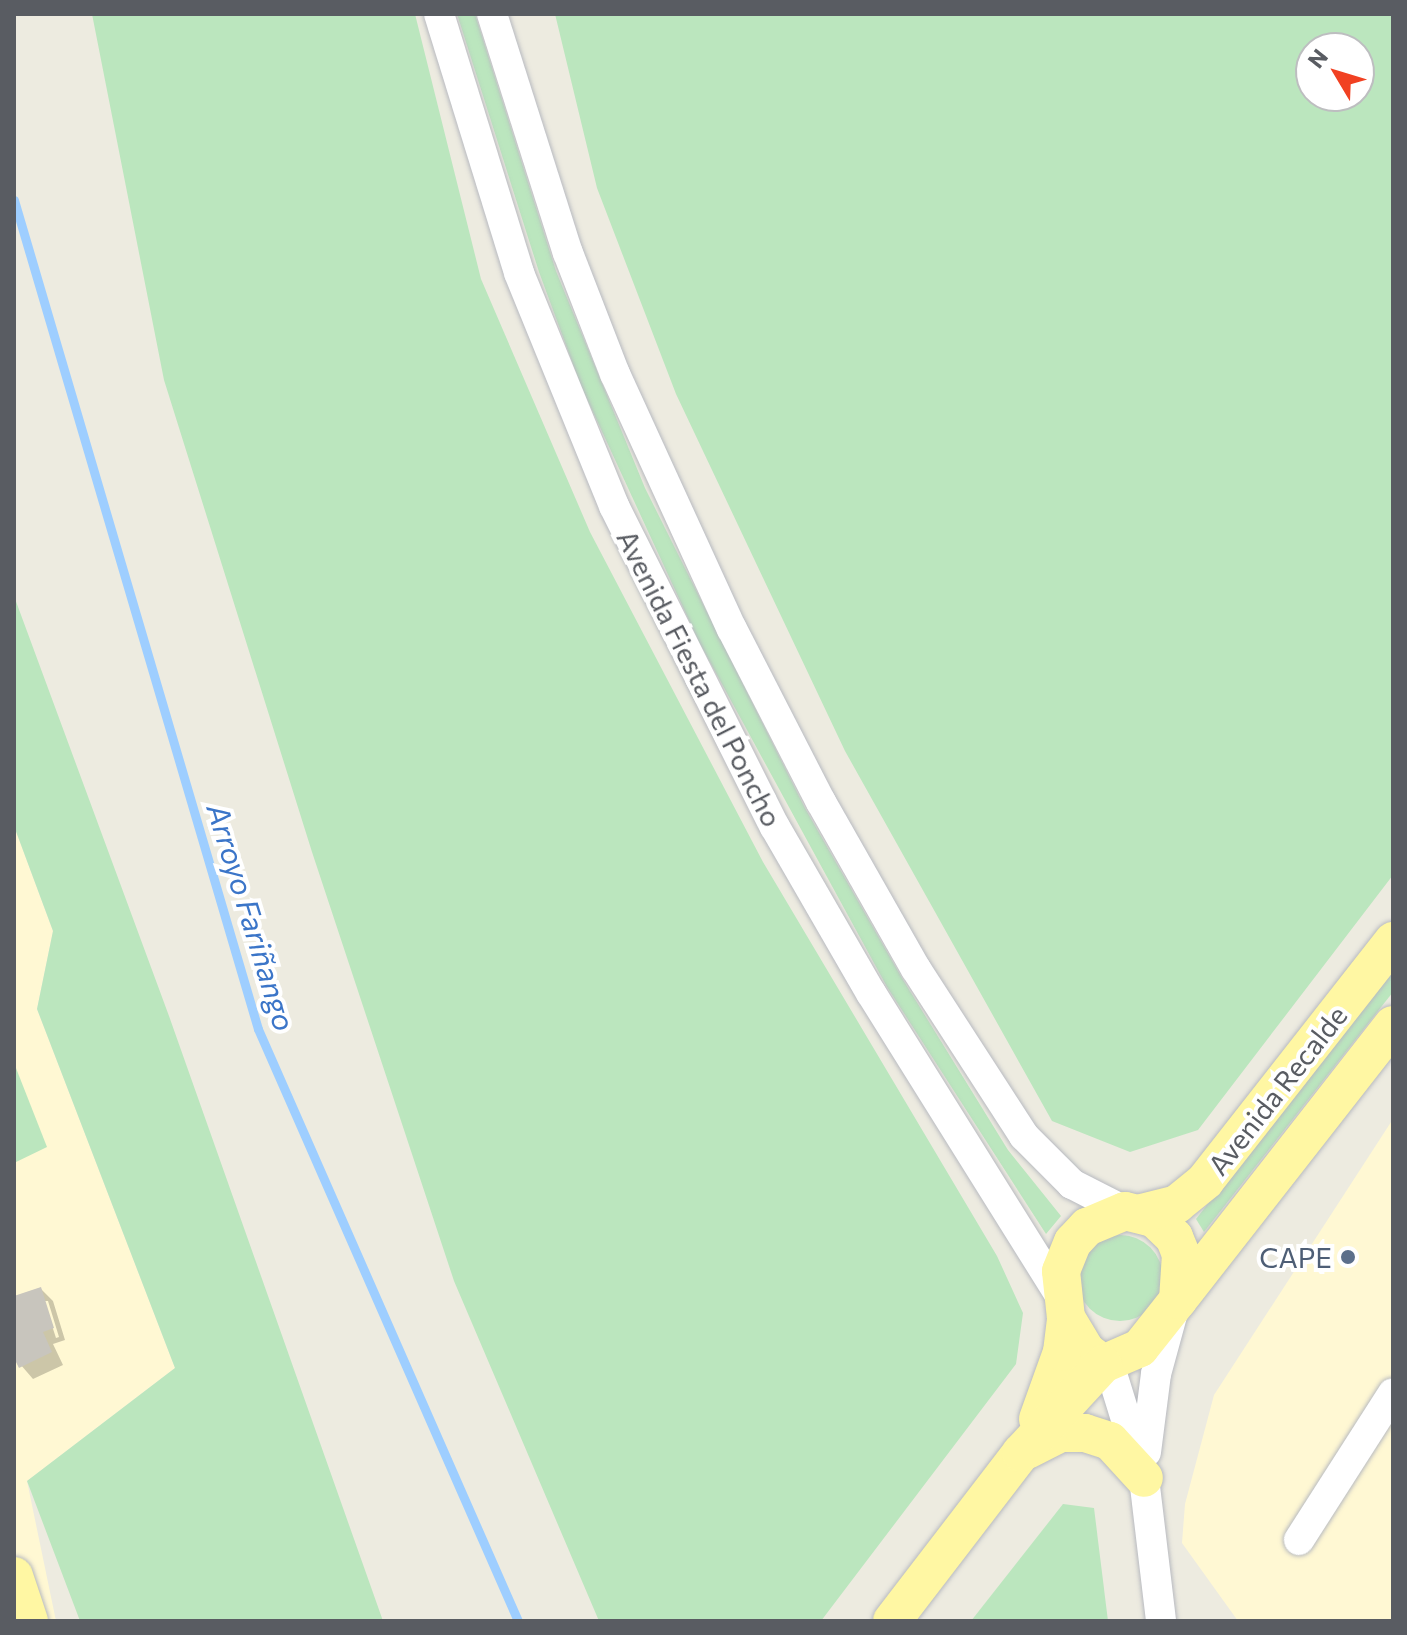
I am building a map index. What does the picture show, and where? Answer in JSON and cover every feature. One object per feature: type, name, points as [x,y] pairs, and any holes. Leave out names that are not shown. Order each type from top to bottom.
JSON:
[{"type":"main road","name":"Avenida Recalde","points":[[1134,1212],[1177,1204],[1205,1181],[1393,941]]},
{"type":"main road","name":"Avenida Recalde","points":[[1176,1304],[1393,1025]]},
{"type":"main road","points":[[892,1621],[1021,1453],[1106,1364],[1140,1348],[1176,1304],[1181,1262],[1174,1237],[1134,1212],[1087,1227],[1073,1242],[1061,1271],[1062,1352],[1044,1405],[1021,1453]]},
{"type":"main road","points":[[1063,1306],[1086,1351],[1106,1364]]},
{"type":"main road","points":[[1021,1453],[1060,1433],[1085,1433],[1110,1441],[1144,1478]]},
{"type":"main road","points":[[14,1576],[29,1621]]},
{"type":"street","name":"Avenida Fiesta del Poncho","points":[[439,14],[519,273],[614,506],[775,827],[871,993],[1063,1306]]},
{"type":"street","name":"Avenida Fiesta del Poncho","points":[[492,14],[568,253],[615,374],[726,616],[821,802],[916,969],[1024,1136],[1072,1184],[1134,1212]]},
{"type":"street","points":[[1144,1478],[1156,1374],[1176,1304]]},
{"type":"street","points":[[1106,1364],[1144,1478],[1161,1621]]},
{"type":"street","points":[[1299,1540],[1393,1393]]},
{"type":"shaded area","points":[[14,826],[53,931],[37,1009],[175,1368],[27,1481],[56,1621],[14,1621]]},
{"type":"shaded area","name":"CAPE","points":[[1393,1119],[1393,1621],[1238,1621],[1182,1543],[1185,1504],[1214,1395]]},
{"type":"green space","points":[[92,14],[415,14],[481,279],[590,532],[763,862],[997,1256],[1023,1313],[1016,1364],[821,1621],[599,1621],[454,1281],[312,852],[164,380]]},
{"type":"green space","points":[[457,14],[475,14],[556,271],[645,488],[805,808],[902,978],[1008,1150],[1061,1216],[1046,1234],[887,987],[699,642],[581,386],[539,272]]},
{"type":"green space","points":[[555,14],[1393,14],[1393,875],[1198,1130],[1130,1152],[1052,1121],[845,751],[676,394],[597,188]]},
{"type":"green space","points":[[14,596],[169,1016],[383,1621],[80,1621],[27,1481],[175,1368],[37,1009],[53,931],[14,826]]},
{"type":"green space","points":[[1393,966],[1393,992],[1204,1232],[1196,1219]]},
{"type":"green space","points":[[14,1063],[47,1147],[14,1163]]},
{"type":"green space","points":[[1120,1235],[1144,1242],[1156,1254],[1163,1278],[1156,1302],[1144,1314],[1120,1321],[1096,1314],[1084,1302],[1077,1278],[1084,1254],[1096,1242]]},
{"type":"green space","points":[[1063,1504],[1094,1508],[1108,1621],[971,1621]]},
{"type":"building","points":[[41,1287],[54,1328],[43,1332],[52,1352],[19,1368],[14,1358],[14,1296]]},
{"type":"waterway","name":"Arroyo Fariñango","points":[[14,200],[258,1029],[518,1621]]},
{"type":"place","name":"CAPE","points":[[1348,1257]]}]
